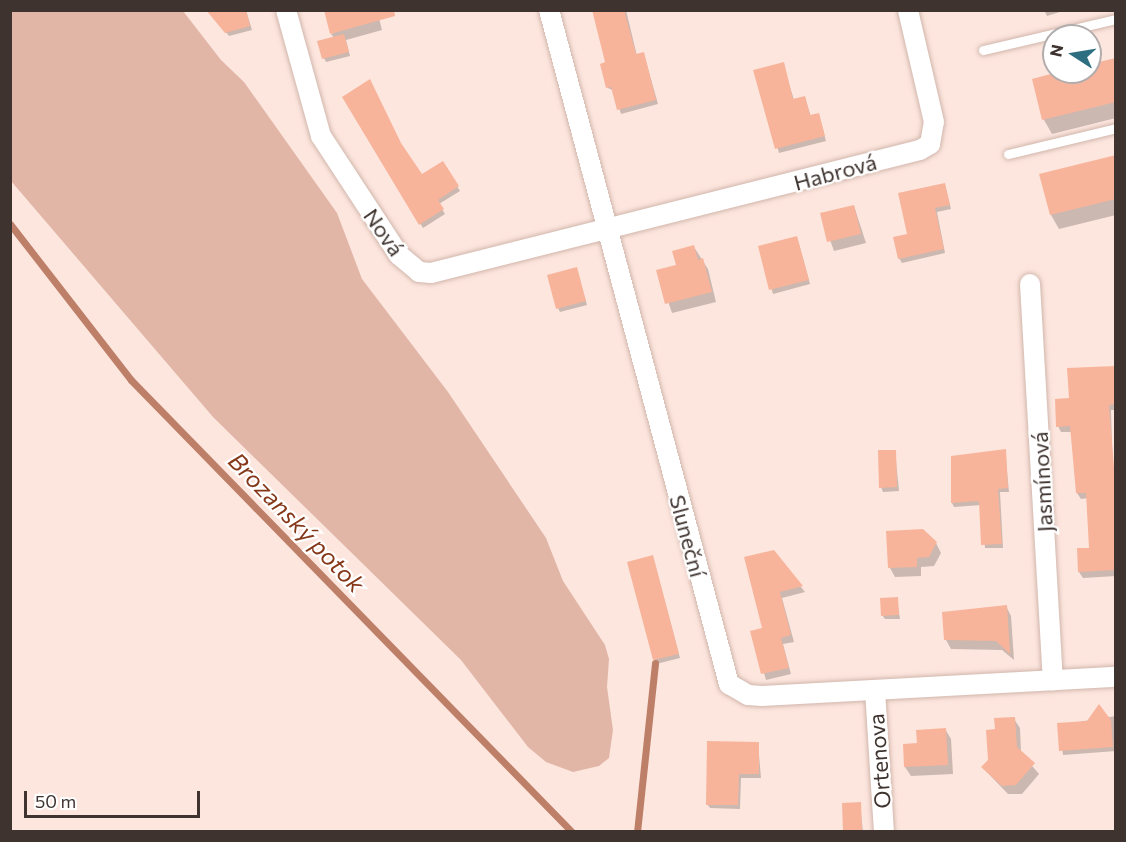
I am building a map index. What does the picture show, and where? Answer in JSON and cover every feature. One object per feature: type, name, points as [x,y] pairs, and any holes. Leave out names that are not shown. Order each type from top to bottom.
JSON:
[{"type":"street","name":"Nová","points":[[286,10],[321,136],[408,265],[419,272],[446,271],[606,232]]},
{"type":"street","name":"Sluneční","points":[[549,10],[606,232],[729,684],[748,695],[762,696],[1116,677]]},
{"type":"street","name":"Habrová","points":[[606,232],[920,150],[930,144],[934,122],[908,10]]},
{"type":"street","name":"Jasmínová","points":[[1030,284],[1053,680]]},
{"type":"street","name":"Ortenova","points":[[875,690],[884,831]]},
{"type":"lane","points":[[983,50],[1116,19]]},
{"type":"lane","points":[[1008,154],[1116,128]]},
{"type":"shaded area","points":[[11,10],[183,11],[221,60],[244,82],[337,213],[362,279],[448,392],[546,538],[563,581],[605,645],[609,659],[607,687],[613,730],[609,758],[599,766],[573,772],[546,762],[528,747],[461,660],[213,417],[11,181]]},
{"type":"building","points":[[206,10],[246,10],[250,26],[225,33]]},
{"type":"building","points":[[324,10],[394,10],[395,16],[330,34]]},
{"type":"building","points":[[592,10],[624,10],[636,54],[644,52],[656,100],[617,110],[611,87],[606,88],[600,64],[605,62]]},
{"type":"building","points":[[344,34],[349,52],[322,59],[317,41]]},
{"type":"building","points":[[1116,58],[1116,102],[1042,120],[1032,79],[1042,76],[1042,84],[1102,84],[1102,61]]},
{"type":"building","points":[[784,62],[793,99],[805,96],[810,115],[819,113],[825,136],[775,149],[753,70]]},
{"type":"building","points":[[370,79],[401,143],[422,174],[443,161],[459,186],[438,200],[444,209],[419,225],[342,97]]},
{"type":"building","points":[[1116,155],[1116,199],[1050,215],[1039,174]]},
{"type":"building","points":[[945,183],[950,205],[935,208],[944,249],[898,259],[893,237],[907,234],[898,193]]},
{"type":"building","points":[[854,205],[861,234],[827,242],[820,213]]},
{"type":"building","points":[[797,236],[809,280],[769,290],[758,246]]},
{"type":"building","points":[[694,245],[698,260],[703,258],[712,292],[665,304],[656,270],[676,265],[672,251]]},
{"type":"building","points":[[577,267],[586,301],[556,309],[547,275]]},
{"type":"building","points":[[1116,366],[1116,404],[1109,405],[1116,492],[1116,570],[1078,572],[1077,548],[1089,548],[1086,493],[1076,493],[1070,426],[1056,427],[1055,399],[1069,398],[1067,368]]},
{"type":"building","points":[[1006,449],[1008,488],[998,489],[1002,544],[981,545],[979,501],[951,503],[951,456]]},
{"type":"building","points":[[878,450],[896,450],[897,487],[879,488]]},
{"type":"building","points":[[923,529],[937,542],[929,557],[917,558],[917,567],[888,568],[886,531]]},
{"type":"building","points":[[774,550],[803,586],[780,592],[791,635],[781,638],[789,668],[761,674],[750,631],[762,628],[744,557]]},
{"type":"building","points":[[653,555],[679,654],[653,660],[627,562]]},
{"type":"building","points":[[898,597],[899,615],[881,616],[880,598]]},
{"type":"building","points":[[1007,605],[1010,654],[996,641],[944,640],[942,612]]},
{"type":"building","points":[[1099,704],[1111,720],[1113,747],[1059,751],[1057,723],[1087,721]]},
{"type":"building","points":[[1015,717],[1017,747],[1035,763],[1016,785],[1002,786],[981,767],[988,760],[986,730],[995,729],[994,718]]},
{"type":"building","points":[[946,728],[948,765],[904,767],[903,744],[917,743],[916,730]]},
{"type":"building","points":[[707,741],[759,742],[759,774],[739,774],[738,805],[706,805]]},
{"type":"building","points":[[861,802],[862,831],[843,831],[842,803]]},
{"type":"waterway","name":"Brozanský potok","points":[[10,224],[131,380],[572,832]]},
{"type":"waterway","points":[[637,832],[655,663]]}]
